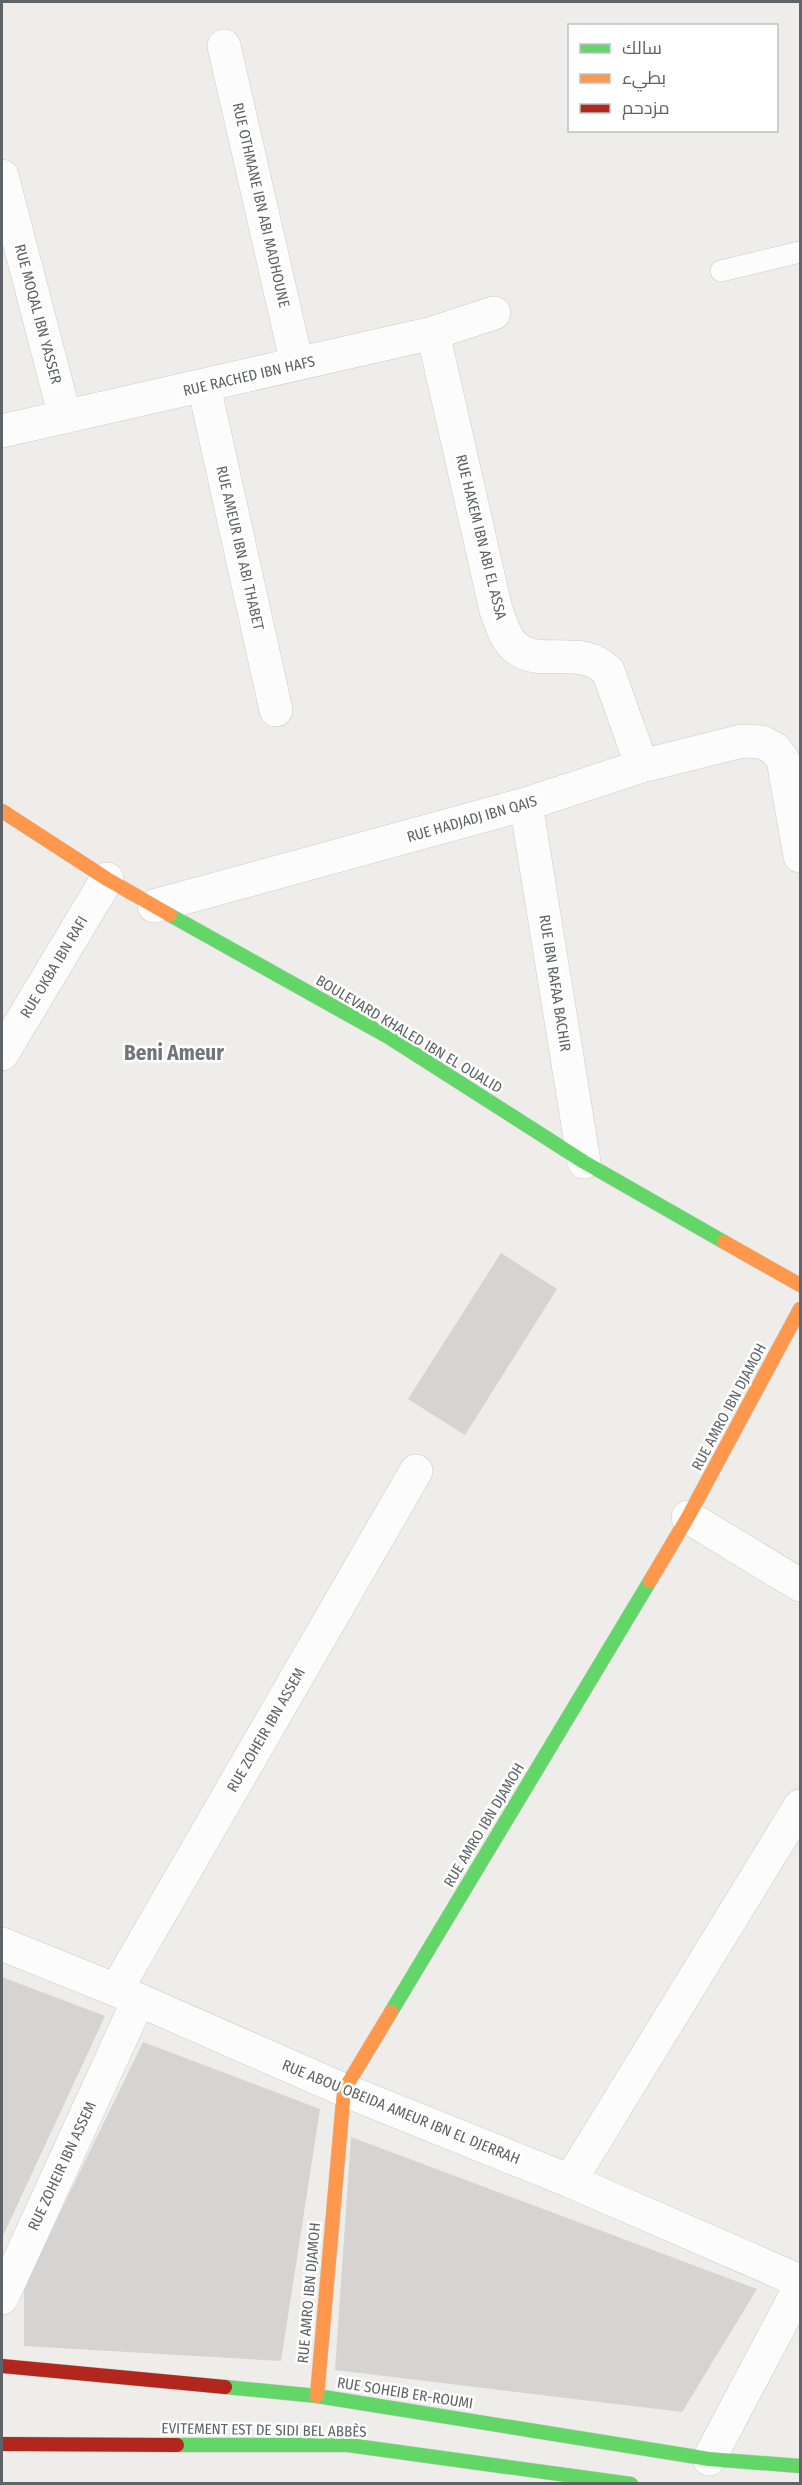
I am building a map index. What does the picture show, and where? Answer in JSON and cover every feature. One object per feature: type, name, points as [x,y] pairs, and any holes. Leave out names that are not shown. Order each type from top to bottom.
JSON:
[{"type":"main road","name":"BOULEVARD KHALED IBN EL OUALID","points":[[2,811],[107,879],[390,1038],[584,1161],[801,1285]]},
{"type":"main road","name":"RUE AMRO IBN DJAMOH","points":[[317,2396],[344,2090],[688,1516],[801,1310]]},
{"type":"main road","name":"RUE SOHEIB ER-ROUMI","points":[[2,2366],[317,2396],[709,2459],[801,2466]]},
{"type":"main road","name":"EVITEMENT EST DE SIDI BEL ABBÈS","points":[[2,2444],[348,2445],[631,2484]]},
{"type":"street","name":"RUE OTHMANE IBN ABI MADHOUNE","points":[[224,46],[297,364]]},
{"type":"street","name":"RUE MOQAL IBN YASSER","points":[[2,176],[65,417]]},
{"type":"street","name":"RUE RACHED IBN HAFS","points":[[2,431],[433,333],[494,314]]},
{"type":"street","name":"RUE HAKEM IBN ABI EL ASSA","points":[[433,333],[496,610],[506,635],[516,648],[531,655],[584,657],[599,662],[608,671],[642,766]]},
{"type":"street","name":"RUE AMEUR IBN ABI THABET","points":[[204,386],[276,710]]},
{"type":"street","name":"RUE HADJADJ IBN QAIS","points":[[154,906],[526,804],[642,766],[742,741],[762,741],[775,749],[783,760],[801,856]]},
{"type":"street","name":"RUE IBN RAFAA BACHIR","points":[[526,804],[584,1161]]},
{"type":"street","name":"RUE OKBA IBN RAFI","points":[[2,1054],[107,879]]},
{"type":"street","name":"RUE ZOHEIR IBN ASSEM","points":[[2,2298],[127,1995],[416,1471]]},
{"type":"street","points":[[688,1516],[801,1585]]},
{"type":"street","points":[[570,2181],[801,1806]]},
{"type":"street","name":"RUE ABOU OBEIDA AMEUR IBN EL DJERRAH","points":[[2,1944],[127,1995],[344,2090],[570,2181],[801,2281]]},
{"type":"street","points":[[709,2459],[801,2287]]},
{"type":"lane","points":[[721,271],[801,252]]},
{"type":"building","points":[[501,1253],[557,1289],[465,1435],[408,1399]]},
{"type":"building","points":[[2,1977],[105,2016],[2,2238]]},
{"type":"building","points":[[143,2042],[320,2109],[281,2361],[24,2346],[24,2287]]},
{"type":"building","points":[[351,2137],[757,2289],[682,2412],[335,2370]]},
{"type":"traffic: fast","points":[[170,915],[390,1038],[584,1162],[724,1242]]},
{"type":"traffic: fast","points":[[391,2012],[650,1581]]},
{"type":"traffic: fast","points":[[225,2387],[317,2396],[709,2459],[800,2466]]},
{"type":"traffic: fast","points":[[177,2445],[348,2445],[631,2484]]},
{"type":"traffic: slow","points":[[2,811],[107,879],[170,915]]},
{"type":"traffic: slow","points":[[724,1242],[800,1285]]},
{"type":"traffic: slow","points":[[650,1581],[688,1517],[800,1309]]},
{"type":"traffic: slow","points":[[317,2396],[344,2090],[391,2012]]},
{"type":"traffic: jam","points":[[2,2366],[225,2387]]},
{"type":"traffic: jam","points":[[2,2444],[177,2445]]},
{"type":"district","name":"Beni Ameur","points":[[174,1053]]}]
